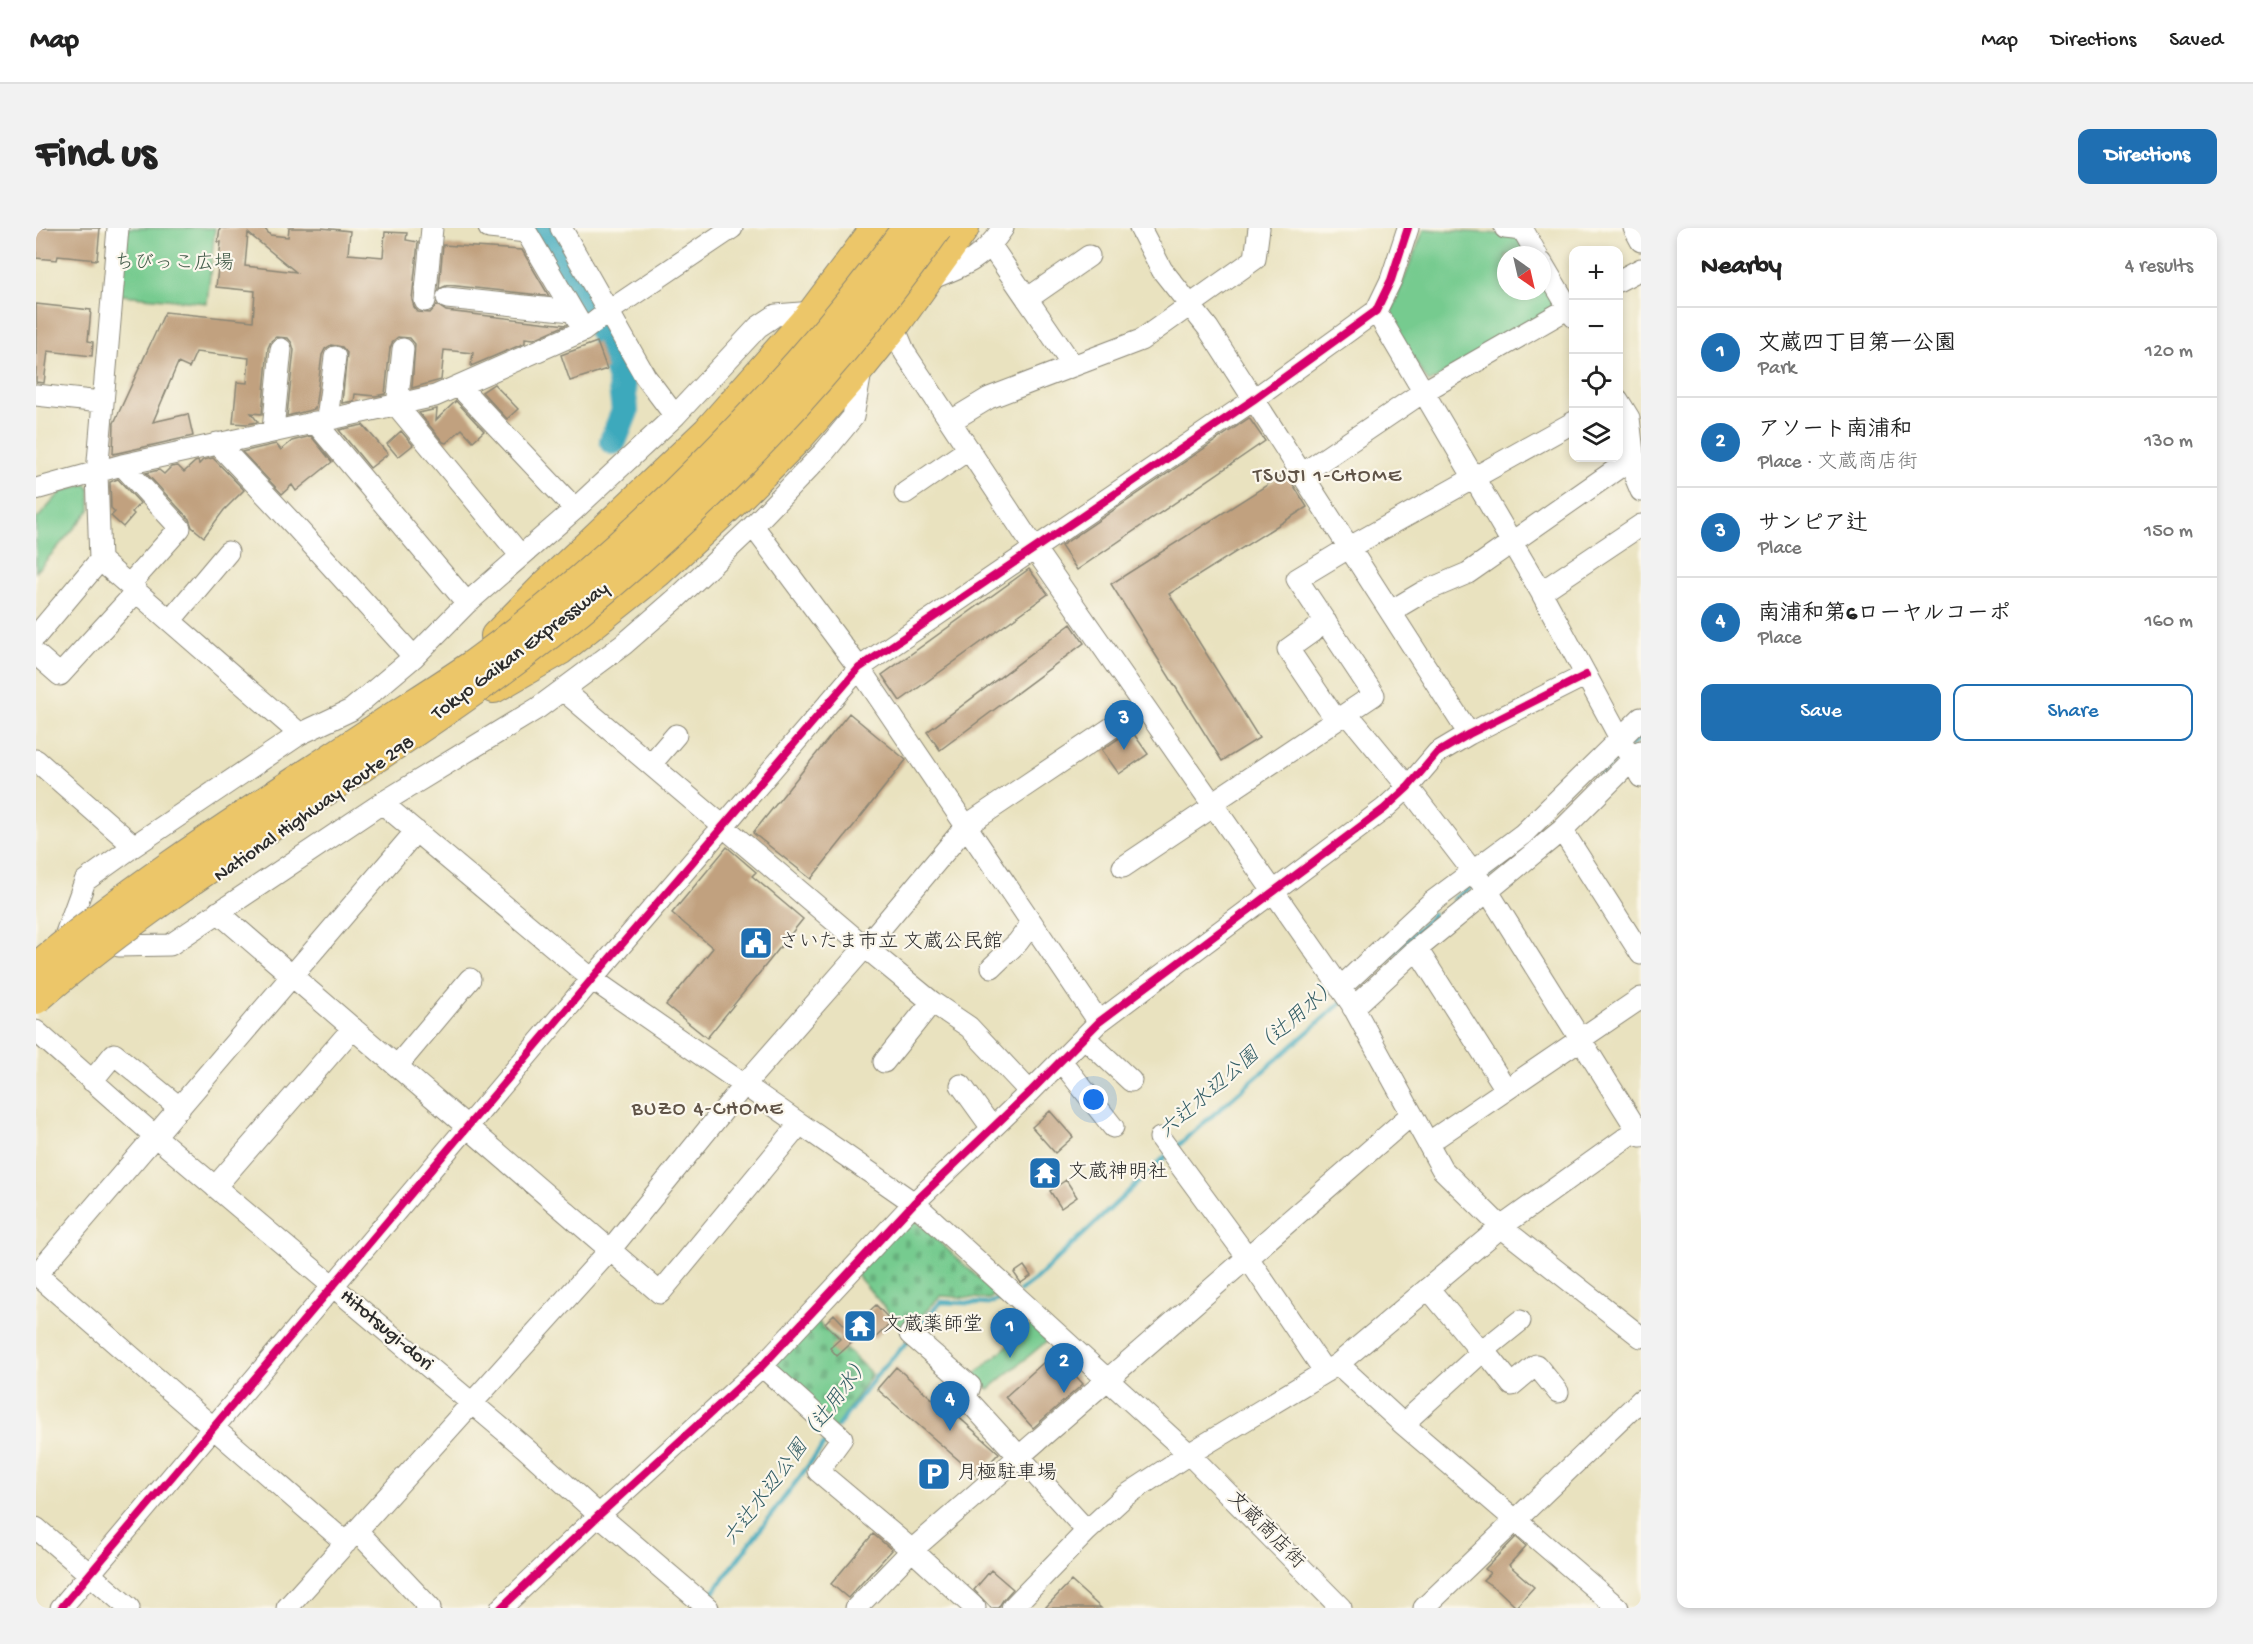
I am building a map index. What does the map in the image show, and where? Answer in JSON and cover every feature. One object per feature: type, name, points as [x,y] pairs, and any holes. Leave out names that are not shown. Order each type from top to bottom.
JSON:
[{"type":"highway","name":"Tokyo Gaikan Expressway","points":[[36,968],[109,910],[180,860],[472,665],[593,570],[744,423],[843,311],[907,228]]},
{"type":"highway","name":"Tokyo Gaikan Expressway","points":[[36,999],[125,928],[193,879],[394,747],[486,682],[549,636],[609,586],[699,504],[762,440],[861,328],[910,267],[937,228]]},
{"type":"highway","points":[[456,697],[560,650],[658,572],[733,503],[799,437],[862,366],[894,326],[964,228]]},
{"type":"highway","points":[[456,697],[545,586],[708,431],[813,312],[863,235]]},
{"type":"highway","name":"National Highway Route 298","points":[[36,968],[60,950],[456,697],[528,658],[641,548]]},
{"type":"highway","name":"National Highway Route 298","points":[[36,1013],[119,946],[456,697]]},
{"type":"street","points":[[36,636],[100,560],[97,473],[101,402],[118,228]]},
{"type":"street","points":[[425,301],[432,228]]},
{"type":"street","points":[[489,228],[525,230],[583,331]]},
{"type":"street","points":[[561,228],[645,376],[675,416]]},
{"type":"street","points":[[36,489],[122,465],[435,396],[583,331],[609,310],[732,228]]},
{"type":"street","points":[[924,281],[972,262],[991,246],[1003,228]]},
{"type":"street","points":[[1140,228],[1162,270],[1208,328],[1350,546],[1468,734]]},
{"type":"street","points":[[951,421],[989,398],[1141,340],[1255,259],[1259,228]]},
{"type":"street","points":[[61,1608],[592,979],[860,668],[1253,400],[1376,311],[1391,280],[1408,228]]},
{"type":"street","points":[[1504,228],[1523,230],[1532,246]]},
{"type":"street","points":[[1634,228],[1641,241]]},
{"type":"street","points":[[863,235],[905,353],[1034,548],[1347,998],[1442,1169],[1501,1227],[1641,1337]]},
{"type":"street","points":[[991,246],[1073,366]]},
{"type":"street","points":[[1027,299],[1089,255]]},
{"type":"street","points":[[1623,278],[1641,269]]},
{"type":"street","points":[[1551,277],[1569,305]]},
{"type":"street","points":[[447,298],[572,310]]},
{"type":"street","points":[[1376,311],[1541,592],[1631,754]]},
{"type":"street","points":[[60,950],[85,881],[300,734],[351,710],[414,657],[466,603],[575,509],[675,416],[758,327],[776,315],[813,312]]},
{"type":"street","points":[[1302,474],[1423,392],[1569,312]]},
{"type":"street","points":[[273,430],[281,349]]},
{"type":"street","points":[[404,349],[397,406],[521,556]]},
{"type":"street","points":[[321,420],[334,357]]},
{"type":"street","points":[[119,946],[170,945],[382,803],[538,708],[623,645],[753,526],[825,451],[853,417],[862,366]]},
{"type":"street","points":[[459,386],[575,509]]},
{"type":"street","points":[[36,395],[101,402]]},
{"type":"street","points":[[1623,408],[1629,418],[1636,479],[1641,491]]},
{"type":"street","points":[[321,420],[466,603]]},
{"type":"street","points":[[1123,867],[1374,695],[1298,579],[1350,546],[1569,425]]},
{"type":"street","points":[[217,443],[297,527],[414,657]]},
{"type":"street","points":[[905,493],[969,448]]},
{"type":"street","points":[[1391,611],[1423,592],[1468,573],[1634,457]]},
{"type":"street","points":[[36,654],[60,675],[180,528],[122,465]]},
{"type":"street","points":[[1541,592],[1641,525]]},
{"type":"street","points":[[753,526],[860,668],[1099,1022]]},
{"type":"street","points":[[170,621],[228,552]]},
{"type":"street","points":[[100,560],[300,734]]},
{"type":"street","points":[[1012,1608],[1087,1531],[1125,1496],[1189,1454],[1331,1368],[1501,1227],[1640,1131],[1480,880],[1408,787],[1342,717],[1288,649],[1326,622]]},
{"type":"street","points":[[501,1608],[762,1366],[914,1203],[1099,1022],[1346,839],[1408,787],[1437,753],[1468,734],[1586,675]]},
{"type":"street","points":[[563,690],[865,947],[932,1002],[969,1027],[1030,1092]]},
{"type":"street","points":[[287,1608],[610,1250],[744,1085],[865,947],[967,825],[1144,705]]},
{"type":"street","points":[[1347,998],[1431,902],[1480,880],[1562,830],[1631,754],[1641,718]]},
{"type":"street","points":[[651,764],[676,735]]},
{"type":"street","points":[[1347,998],[1416,949],[1524,834],[1631,754]]},
{"type":"street","points":[[36,760],[134,846]]},
{"type":"street","name":"文蔵商店街","points":[[382,803],[592,979],[914,1203],[1189,1454],[1319,1600],[1341,1608]]},
{"type":"street","points":[[1562,830],[1641,954]]},
{"type":"street","points":[[416,831],[156,1137],[36,1274],[212,1429],[351,1537],[430,1608]]},
{"type":"street","points":[[218,912],[660,1293],[800,1124]]},
{"type":"street","points":[[992,967],[1018,942],[1032,923]]},
{"type":"street","points":[[1416,949],[1506,1089]]},
{"type":"street","points":[[398,1066],[470,979]]},
{"type":"street","points":[[1428,1143],[1641,998]]},
{"type":"street","points":[[884,1062],[932,1002]]},
{"type":"street","points":[[215,1187],[353,1028]]},
{"type":"street","name":"Hitotsugi-dori","points":[[36,1031],[156,1137],[471,1402],[708,1608]]},
{"type":"street","points":[[1084,1037],[1131,1081]]},
{"type":"street","points":[[92,1081],[114,1054],[180,1108]]},
{"type":"street","points":[[1061,1061],[1113,1127]]},
{"type":"street","points":[[961,1085],[992,1128]]},
{"type":"street","points":[[856,1608],[912,1550],[1412,1114]]},
{"type":"street","points":[[1160,1138],[1331,1368],[1403,1424],[1618,1608]]},
{"type":"street","points":[[1428,1288],[1512,1385],[1536,1365],[1558,1392]]},
{"type":"street","points":[[1403,1424],[1482,1351],[1520,1321]]},
{"type":"street","points":[[910,1334],[970,1386],[966,1398],[1087,1531]]},
{"type":"street","points":[[762,1366],[842,1438],[819,1471],[912,1550],[975,1608]]},
{"type":"street","points":[[1424,1608],[1641,1400]]},
{"type":"street","points":[[36,1528],[129,1608]]},
{"type":"green space","name":"ちびっこ広場","points":[[118,228],[215,228],[207,303],[112,294]]},
{"type":"green space","points":[[1424,229],[1516,235],[1524,246],[1497,246],[1497,300],[1551,300],[1551,290],[1558,301],[1555,308],[1429,383],[1388,320]]},
{"type":"green space","points":[[86,484],[90,489],[90,510],[36,572],[36,520],[61,492]]},
{"type":"green space","points":[[910,1215],[996,1294],[989,1299],[941,1296],[905,1332],[856,1274]]},
{"type":"green space","points":[[815,1319],[872,1374],[834,1430],[771,1368]]},
{"type":"green space","points":[[1031,1325],[1047,1341],[989,1389],[975,1374]]},
{"type":"building","points":[[36,228],[100,228],[97,260],[58,256],[57,260],[36,258]]},
{"type":"building","points":[[220,228],[264,228],[270,235],[288,237],[289,228],[321,228],[350,231],[348,254],[383,257],[385,232],[407,233],[406,240],[418,242],[412,300],[418,312],[430,313],[437,305],[446,311],[566,325],[534,339],[525,338],[525,343],[471,366],[473,353],[444,350],[441,380],[412,388],[415,344],[410,338],[398,337],[390,348],[385,394],[375,396],[355,394],[354,401],[342,403],[347,353],[342,347],[331,345],[322,355],[315,409],[287,416],[294,350],[288,338],[276,337],[268,348],[262,414],[251,413],[258,422],[247,424],[233,423],[237,382],[247,383],[249,358],[196,352],[189,368],[178,363],[153,422],[188,414],[193,436],[113,454],[114,423],[165,312],[253,321],[255,291],[216,287],[221,242],[218,242]],"holes":[[[248,233],[296,272],[245,266]]]},
{"type":"building","points":[[443,245],[522,250],[549,296],[448,285],[439,289]]},
{"type":"building","points":[[36,304],[91,310],[88,341],[93,342],[92,356],[48,351],[44,383],[36,382]]},
{"type":"building","points":[[597,342],[607,369],[570,381],[561,355]]},
{"type":"building","points":[[494,384],[518,409],[507,419],[482,392]]},
{"type":"building","points":[[456,401],[484,431],[473,441],[462,429],[446,443],[443,442],[419,413],[437,409],[436,420]]},
{"type":"building","points":[[1249,418],[1265,441],[1077,570],[1061,546]]},
{"type":"building","points":[[363,425],[388,454],[370,468],[339,430]]},
{"type":"building","points":[[401,431],[413,445],[398,457],[387,444]]},
{"type":"building","points":[[311,436],[332,462],[296,491],[292,485],[282,494],[242,452],[276,444],[281,450],[292,441]]},
{"type":"building","points":[[213,458],[244,490],[224,510],[204,537],[192,527],[189,519],[146,473],[159,470],[164,474],[171,467],[178,466],[184,472],[195,462],[198,461],[199,464],[203,460]]},
{"type":"building","points":[[1286,473],[1307,507],[1169,594],[1259,738],[1222,761],[1111,584]]},
{"type":"building","points":[[118,479],[140,503],[123,527],[111,516],[115,512],[111,508],[110,482]]},
{"type":"building","points":[[1029,569],[1048,594],[900,701],[882,675]]},
{"type":"building","points":[[1071,624],[1084,643],[940,750],[927,732]]},
{"type":"building","points":[[849,713],[906,760],[811,879],[753,833]]},
{"type":"building","points":[[1131,730],[1148,754],[1119,774],[1102,750]]},
{"type":"building","points":[[727,847],[756,872],[752,876],[803,919],[707,1038],[666,1005],[713,948],[672,913]]},
{"type":"building","points":[[1050,1111],[1073,1137],[1055,1153],[1032,1127]]},
{"type":"building","points":[[1066,1180],[1077,1197],[1061,1208],[1050,1191]]},
{"type":"building","points":[[1024,1266],[1031,1276],[1021,1283],[1014,1273]]},
{"type":"building","points":[[876,1305],[892,1322],[874,1339],[866,1330],[837,1356],[830,1348],[840,1339],[825,1323],[834,1314],[849,1330]]},
{"type":"building","points":[[1053,1354],[1072,1377],[1075,1375],[1083,1384],[1033,1428],[1005,1397]]},
{"type":"building","points":[[896,1367],[944,1409],[946,1406],[999,1453],[977,1476],[877,1389]]},
{"type":"building","points":[[873,1534],[892,1550],[848,1598],[831,1584]]},
{"type":"building","points":[[1516,1537],[1526,1546],[1509,1565],[1534,1587],[1516,1607],[1483,1580],[1490,1573],[1485,1569]]},
{"type":"building","points":[[991,1570],[1013,1589],[998,1608],[991,1608],[974,1590]]},
{"type":"building","points":[[1071,1581],[1101,1608],[1045,1608]]},
{"type":"waterway","points":[[543,228],[602,331],[615,360],[621,380],[625,411],[613,441]]},
{"type":"waterway","name":"六辻水辺公園（辻用水）","points":[[1630,747],[1641,736]]},
{"type":"waterway","name":"六辻水辺公園（辻用水）","points":[[1538,837],[1622,754]]},
{"type":"waterway","name":"六辻水辺公園（辻用水）","points":[[1486,877],[1518,853]]},
{"type":"waterway","name":"六辻水辺公園（辻用水）","points":[[1454,899],[1476,883]]},
{"type":"waterway","name":"六辻水辺公園（辻用水）","points":[[1352,992],[1433,915]]},
{"type":"waterway","name":"六辻水辺公園（辻用水）","points":[[1174,1149],[1342,1002]]},
{"type":"waterway","name":"六辻水辺公園（辻用水）","points":[[1020,1291],[1035,1280],[1166,1156]]},
{"type":"waterway","name":"六辻水辺公園（辻用水）","points":[[915,1331],[941,1302],[988,1304],[1007,1296]]},
{"type":"waterway","name":"六辻水辺公園（辻用水）","points":[[838,1426],[877,1375],[909,1340]]},
{"type":"waterway","name":"六辻水辺公園（辻用水）","points":[[708,1599],[829,1438]]},
{"type":"cycle path","points":[[61,1608],[592,979],[859,668],[1253,400],[1376,311],[1391,280],[1408,228]]},
{"type":"cycle path","points":[[501,1608],[762,1366],[914,1203],[1099,1022],[1384,809],[1408,787],[1437,753],[1469,734],[1586,675]]},
{"type":"place","name":"サンピア辻","points":[[1124,750]]},
{"type":"place","name":"さいたま市立 文蔵公民館","points":[[756,943]]},
{"type":"place","name":"文蔵神明社","points":[[1045,1173]]},
{"type":"place","name":"文蔵薬師堂","points":[[860,1326]]},
{"type":"place","name":"文蔵四丁目第一公園","points":[[1010,1358]]},
{"type":"place","name":"アソート南浦和","points":[[1064,1393]]},
{"type":"place","name":"南浦和第6ローヤルコーポ","points":[[950,1431]]},
{"type":"place","name":"月極駐車場","points":[[934,1474]]},
{"type":"district","name":"TSUJI 1-CHOME","points":[[1328,477]]},
{"type":"district","name":"BUZO 4-CHOME","points":[[708,1110]]}]
